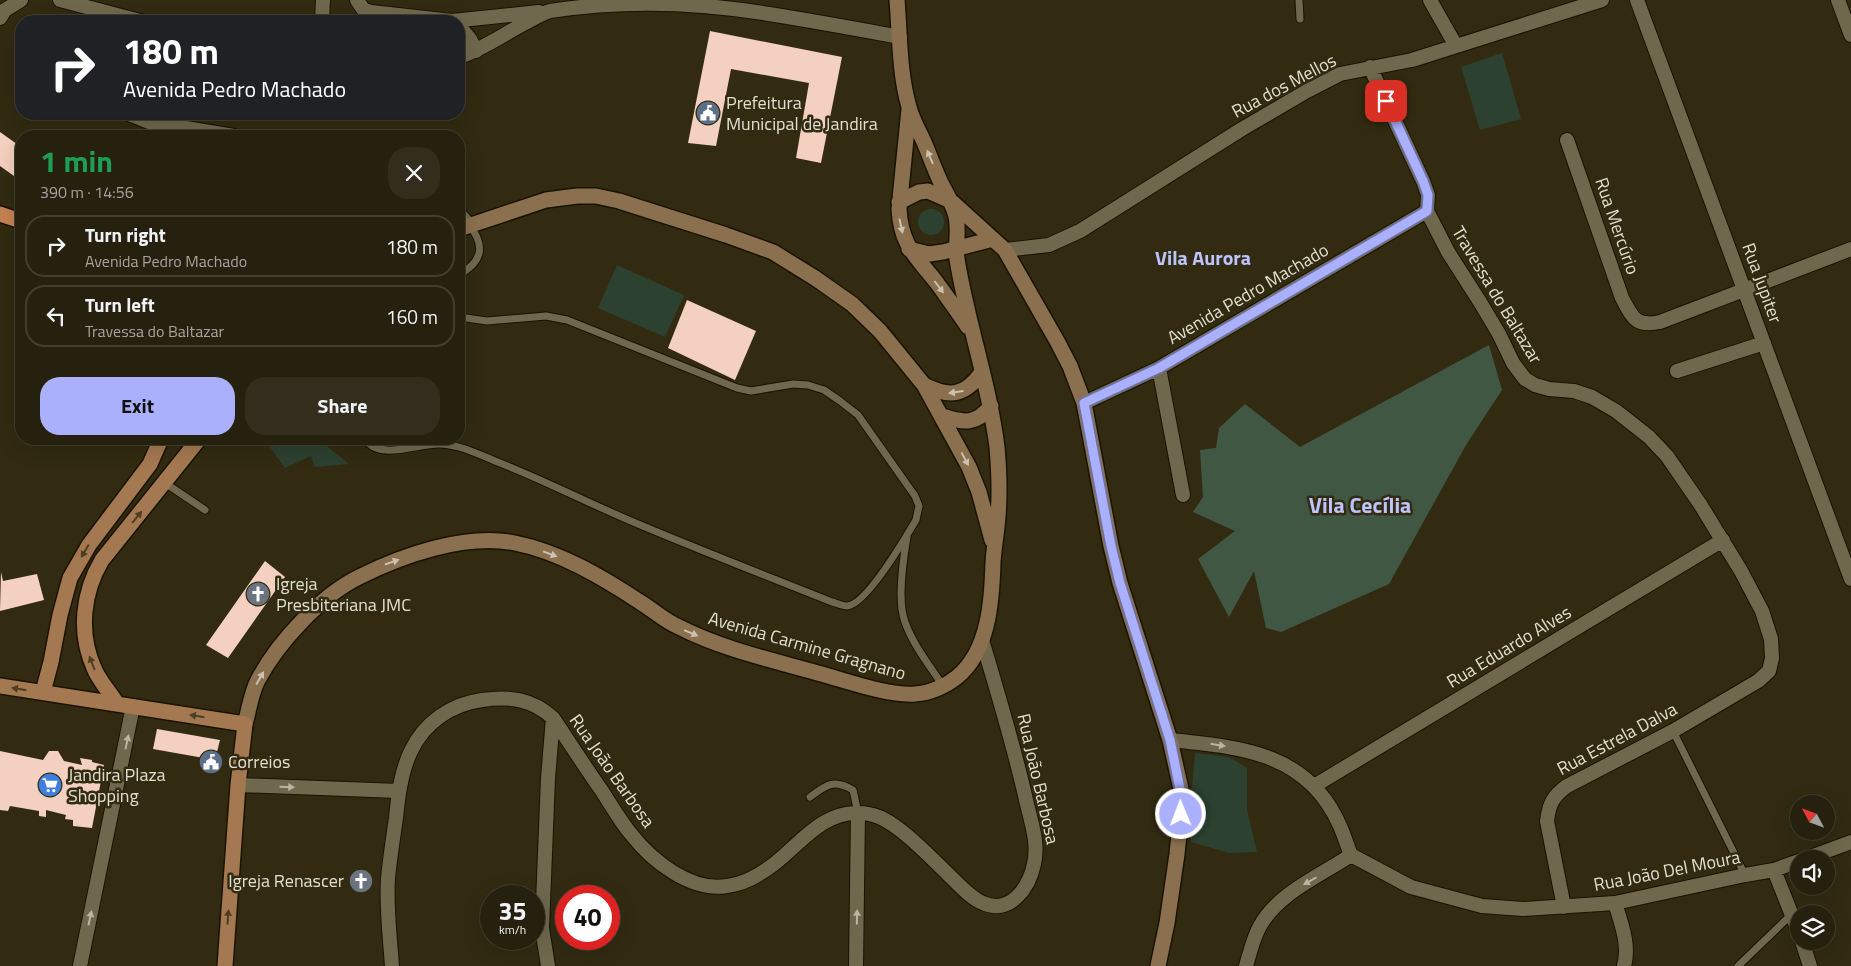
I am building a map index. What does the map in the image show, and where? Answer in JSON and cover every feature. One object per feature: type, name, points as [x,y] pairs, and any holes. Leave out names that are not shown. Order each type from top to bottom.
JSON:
[{"type":"highway","points":[[0,214],[15,219]]},
{"type":"main road","points":[[42,692],[51,662],[60,615],[70,578],[89,545],[150,464],[158,445]]},
{"type":"main road","points":[[118,704],[95,670],[88,652],[84,613],[93,575],[102,560],[194,445]]},
{"type":"main road","points":[[0,686],[245,724]]},
{"type":"main road","name":"Avenida Carmine Gragnano","points":[[225,966],[238,785],[245,724]]},
{"type":"street","points":[[0,18],[5,10],[21,0]]},
{"type":"street","points":[[60,0],[117,15]]},
{"type":"street","points":[[322,15],[323,0]]},
{"type":"street","points":[[357,0],[363,9],[371,12],[398,15]]},
{"type":"street","points":[[465,20],[548,11],[584,4],[636,0],[712,2],[900,37]]},
{"type":"street","name":"Avenida Carmine Gragnano","points":[[245,724],[256,683],[274,654],[296,627],[342,585],[381,566],[415,554],[456,544],[484,541],[514,542],[574,563],[638,600],[676,626],[722,646],[854,683],[911,695],[926,693],[943,686],[959,675],[969,664],[982,640],[988,618],[992,592],[1000,482],[991,406],[971,332],[956,249],[956,215],[909,108],[899,50],[900,37],[897,0]]},
{"type":"street","points":[[1430,0],[1456,46]]},
{"type":"street","name":"Rua dos Mellos","points":[[1005,250],[1049,245],[1080,231],[1242,129],[1340,74],[1412,60],[1602,0]]},
{"type":"street","name":"Rua Jupiter","points":[[1637,0],[1851,578]]},
{"type":"street","points":[[1838,0],[1851,35]]},
{"type":"street","points":[[465,55],[476,51],[548,11]]},
{"type":"street","points":[[465,33],[476,51]]},
{"type":"street","name":"Travessa do Baltazar","points":[[1370,67],[1423,181],[1428,195],[1427,211],[1448,252],[1499,334],[1513,363],[1525,379],[1535,385],[1549,389],[1574,391],[1592,397],[1616,411],[1649,437],[1667,456],[1723,540],[1762,611],[1771,639],[1772,658],[1768,672]]},
{"type":"street","name":"Avenida Carmine Gragnano","points":[[909,108],[900,202],[900,226],[909,249],[935,281],[971,332]]},
{"type":"street","points":[[144,120],[198,130]]},
{"type":"street","name":"Rua Mercúrio","points":[[1567,140],[1622,298],[1637,321],[1647,324],[1660,322],[1744,289]]},
{"type":"street","points":[[900,202],[919,192],[928,191],[951,201],[1005,250],[1070,366],[1084,403],[1111,546],[1120,583],[1170,740],[1180,789],[1181,814],[1167,923],[1158,966]]},
{"type":"street","points":[[465,227],[546,200],[577,196],[596,196],[619,201],[773,252],[852,304],[880,331],[924,385],[969,467],[979,492],[994,546]]},
{"type":"street","name":"Avenida Pedro Machado","points":[[1084,403],[1159,368],[1427,211]]},
{"type":"street","points":[[909,249],[929,254],[993,239]]},
{"type":"street","points":[[1744,289],[1851,249]]},
{"type":"street","points":[[1677,371],[1764,343]]},
{"type":"street","points":[[1159,368],[1183,494]]},
{"type":"street","points":[[924,385],[951,393],[960,393],[975,382],[982,372]]},
{"type":"street","points":[[942,416],[956,421],[970,421],[982,417],[991,406]]},
{"type":"street","name":"Rua Eduardo Alves","points":[[1314,786],[1723,540]]},
{"type":"street","name":"Rua João Barbosa","points":[[392,966],[388,922],[388,879],[399,791],[410,752],[419,737],[431,723],[444,713],[476,701],[492,699],[510,699],[527,702],[540,707],[553,718],[632,835],[652,856],[687,880],[726,887],[746,881],[773,864],[823,822],[840,815],[858,813],[879,817],[895,827],[968,894],[982,903],[995,907],[1008,904],[1020,895],[1033,868],[1038,850],[1014,744],[982,640]]},
{"type":"street","name":"Rua Estrela Dalva","points":[[1564,907],[1547,821],[1548,807],[1555,795],[1567,786],[1673,732],[1758,681],[1768,672]]},
{"type":"street","points":[[80,966],[133,706]]},
{"type":"street","points":[[548,966],[542,928],[553,718]]},
{"type":"street","points":[[1170,740],[1236,748],[1277,760],[1302,775],[1327,802],[1340,825],[1351,855],[1285,896],[1270,911],[1260,926],[1246,966]]},
{"type":"street","points":[[238,785],[399,791]]},
{"type":"street","points":[[856,966],[858,813]]},
{"type":"street","points":[[1829,850],[1851,842]]},
{"type":"street","name":"Rua João Del Moura","points":[[1351,855],[1411,887],[1482,906],[1523,909],[1615,903],[1774,870],[1790,864]]},
{"type":"street","points":[[1774,870],[1790,909]]},
{"type":"street","points":[[1615,903],[1624,931],[1624,966]]},
{"type":"street","points":[[1805,950],[1810,966]]},
{"type":"lane","points":[[1299,0],[1300,19]]},
{"type":"lane","points":[[465,228],[478,238],[480,247],[479,257],[471,268],[465,272]]},
{"type":"lane","points":[[450,445],[507,466],[638,524],[832,602],[847,606],[856,603],[867,593],[916,520],[918,506],[915,496],[858,415],[824,390],[808,385],[793,384],[751,391],[736,388],[567,320],[546,316],[487,321],[465,318]]},
{"type":"lane","points":[[372,445],[388,450],[424,445]]},
{"type":"lane","points":[[165,483],[205,510]]},
{"type":"lane","points":[[907,534],[903,565],[902,597],[904,621],[943,686]]},
{"type":"lane","points":[[1673,732],[1745,875]]},
{"type":"lane","points":[[810,797],[826,785],[842,784],[853,790],[858,813]]},
{"type":"lane","points":[[1738,966],[1790,916]]},
{"type":"green space","points":[[1502,53],[1521,119],[1480,130],[1461,67]]},
{"type":"green space","points":[[931,209],[940,213],[944,222],[940,231],[931,235],[922,231],[918,222],[922,213]]},
{"type":"green space","points":[[617,265],[684,295],[665,337],[598,308]]},
{"type":"green space","points":[[1489,345],[1502,390],[1466,445],[1389,584],[1281,632],[1266,628],[1254,571],[1229,617],[1198,559],[1235,531],[1193,512],[1203,497],[1200,450],[1216,448],[1219,428],[1245,404],[1300,447]]},
{"type":"green space","points":[[268,445],[325,445],[349,464],[315,467],[311,456],[285,468]]},
{"type":"green space","points":[[1195,753],[1229,757],[1247,768],[1247,810],[1257,852],[1229,853],[1191,842],[1191,801]]},
{"type":"building","name":"Prefeitura Municipal de Jandira","points":[[710,31],[842,57],[821,163],[796,158],[809,83],[731,69],[716,146],[688,143]]},
{"type":"building","points":[[0,132],[15,143],[15,177],[0,166]]},
{"type":"building","points":[[687,300],[756,331],[735,380],[668,348]]},
{"type":"building","name":"Igreja Presbiteriana JMC","points":[[265,561],[285,577],[228,658],[206,645]]},
{"type":"building","points":[[1,572],[3,581],[37,574],[44,600],[0,611]]},
{"type":"building","points":[[157,729],[220,740],[215,760],[153,749]]},
{"type":"building","name":"Jandira Plaza Shopping","points":[[0,751],[43,760],[49,751],[58,751],[64,761],[82,765],[80,758],[104,765],[92,828],[73,826],[73,820],[65,819],[66,815],[46,810],[46,817],[39,816],[39,811],[10,806],[8,811],[0,810]]},
{"type":"place","name":"Prefeitura Municipal de Jandira","points":[[708,113]]},
{"type":"place","name":"Igreja Presbiteriana JMC","points":[[258,594]]},
{"type":"place","name":"Correios","points":[[211,762]]},
{"type":"place","name":"Jandira Plaza Shopping","points":[[50,785]]},
{"type":"place","name":"Igreja Renascer","points":[[361,881]]},
{"type":"district","name":"Vila Aurora","points":[[1203,258]]},
{"type":"district","name":"Vila Cecília","points":[[1360,505]]},
{"type":"route","points":[[1181,814],[1180,789],[1170,740],[1120,583],[1111,546],[1084,403],[1159,368],[1427,211],[1428,195],[1423,181],[1386,101]]}]
